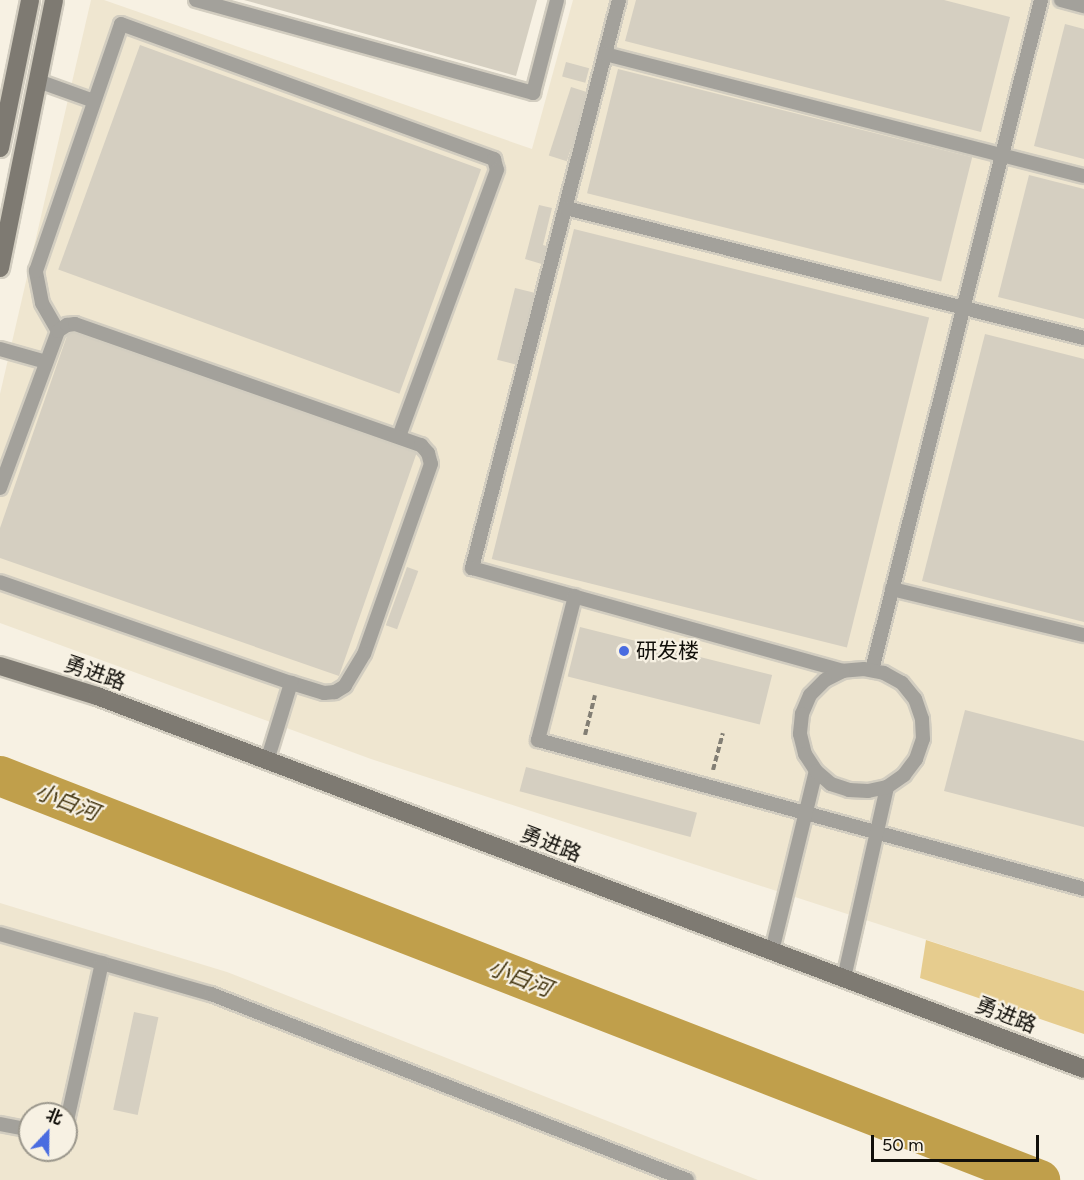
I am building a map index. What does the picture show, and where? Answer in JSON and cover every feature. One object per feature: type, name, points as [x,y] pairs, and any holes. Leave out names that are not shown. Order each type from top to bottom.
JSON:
[{"type":"street","points":[[0,148],[30,0]]},
{"type":"street","points":[[0,268],[54,0]]},
{"type":"street","name":"勇进路","points":[[0,666],[97,696],[1084,1069]]},
{"type":"lane","points":[[196,0],[533,93],[557,0]]},
{"type":"lane","points":[[619,0],[472,568],[843,671],[872,670],[884,673],[902,683],[915,699],[922,719],[923,739],[916,759],[904,775],[887,787],[868,791],[849,790],[831,783],[816,771],[805,754],[800,734],[802,714],[810,695],[825,680],[843,671]]},
{"type":"lane","points":[[872,670],[1041,0]]},
{"type":"lane","points":[[1060,0],[1084,6]]},
{"type":"lane","points":[[58,331],[42,303],[36,271],[121,24],[494,159],[497,170],[399,437]]},
{"type":"lane","points":[[605,54],[1084,176]]},
{"type":"lane","points":[[38,81],[94,101]]},
{"type":"lane","points":[[566,208],[1084,338]]},
{"type":"lane","points":[[0,488],[58,331],[67,325],[75,324],[421,445],[428,453],[431,464],[364,654],[345,686],[335,692],[324,693],[291,683],[0,582]]},
{"type":"lane","points":[[0,349],[46,362]]},
{"type":"lane","points":[[892,589],[1084,635]]},
{"type":"lane","points":[[575,596],[538,740],[1084,889]]},
{"type":"lane","points":[[267,760],[291,683]]},
{"type":"lane","points":[[771,951],[816,771]]},
{"type":"lane","points":[[844,978],[887,787]]},
{"type":"lane","points":[[0,934],[211,994],[687,1180]]},
{"type":"lane","points":[[71,1102],[102,963]]},
{"type":"lane","points":[[0,1124],[18,1128]]},
{"type":"path","points":[[581,752],[595,695]]},
{"type":"path","points":[[708,787],[723,733]]},
{"type":"shaded area","points":[[91,0],[104,0],[532,149],[573,0],[1084,0],[1084,991],[371,759],[0,623],[0,394]]},
{"type":"shaded area","points":[[0,903],[227,972],[758,1180],[0,1180]]},
{"type":"shaded area","points":[[926,940],[1084,991],[1084,1034],[920,978]]},
{"type":"building","points":[[244,0],[537,0],[516,76]]},
{"type":"building","points":[[636,0],[944,0],[1010,17],[981,132],[625,41]]},
{"type":"building","points":[[1065,24],[1084,29],[1084,159],[1034,146]]},
{"type":"building","points":[[140,45],[481,169],[399,394],[58,270]]},
{"type":"building","points":[[566,62],[589,68],[585,83],[562,76]]},
{"type":"building","points":[[618,69],[972,157],[941,281],[587,193]]},
{"type":"building","points":[[571,87],[589,93],[567,161],[549,155]]},
{"type":"building","points":[[1029,175],[1084,189],[1084,319],[998,297]]},
{"type":"building","points":[[539,205],[552,208],[543,245],[550,247],[545,265],[525,259]]},
{"type":"building","points":[[574,229],[929,318],[847,647],[492,559]]},
{"type":"building","points":[[515,288],[535,293],[517,365],[497,360]]},
{"type":"building","points":[[69,330],[417,452],[339,676],[0,558],[0,528]]},
{"type":"building","points":[[985,334],[1084,359],[1084,622],[922,581]]},
{"type":"building","points":[[407,567],[418,571],[397,629],[386,625]]},
{"type":"building","name":"研发楼","points":[[580,627],[772,675],[760,724],[568,676]]},
{"type":"building","points":[[965,710],[1084,741],[1084,827],[944,791]]},
{"type":"building","points":[[526,767],[697,813],[690,837],[520,791]]},
{"type":"building","points":[[134,1012],[158,1017],[138,1115],[113,1110]]},
{"type":"waterway","name":"小白河","points":[[0,776],[1040,1180]]},
{"type":"place","name":"研发楼","points":[[624,651]]}]
